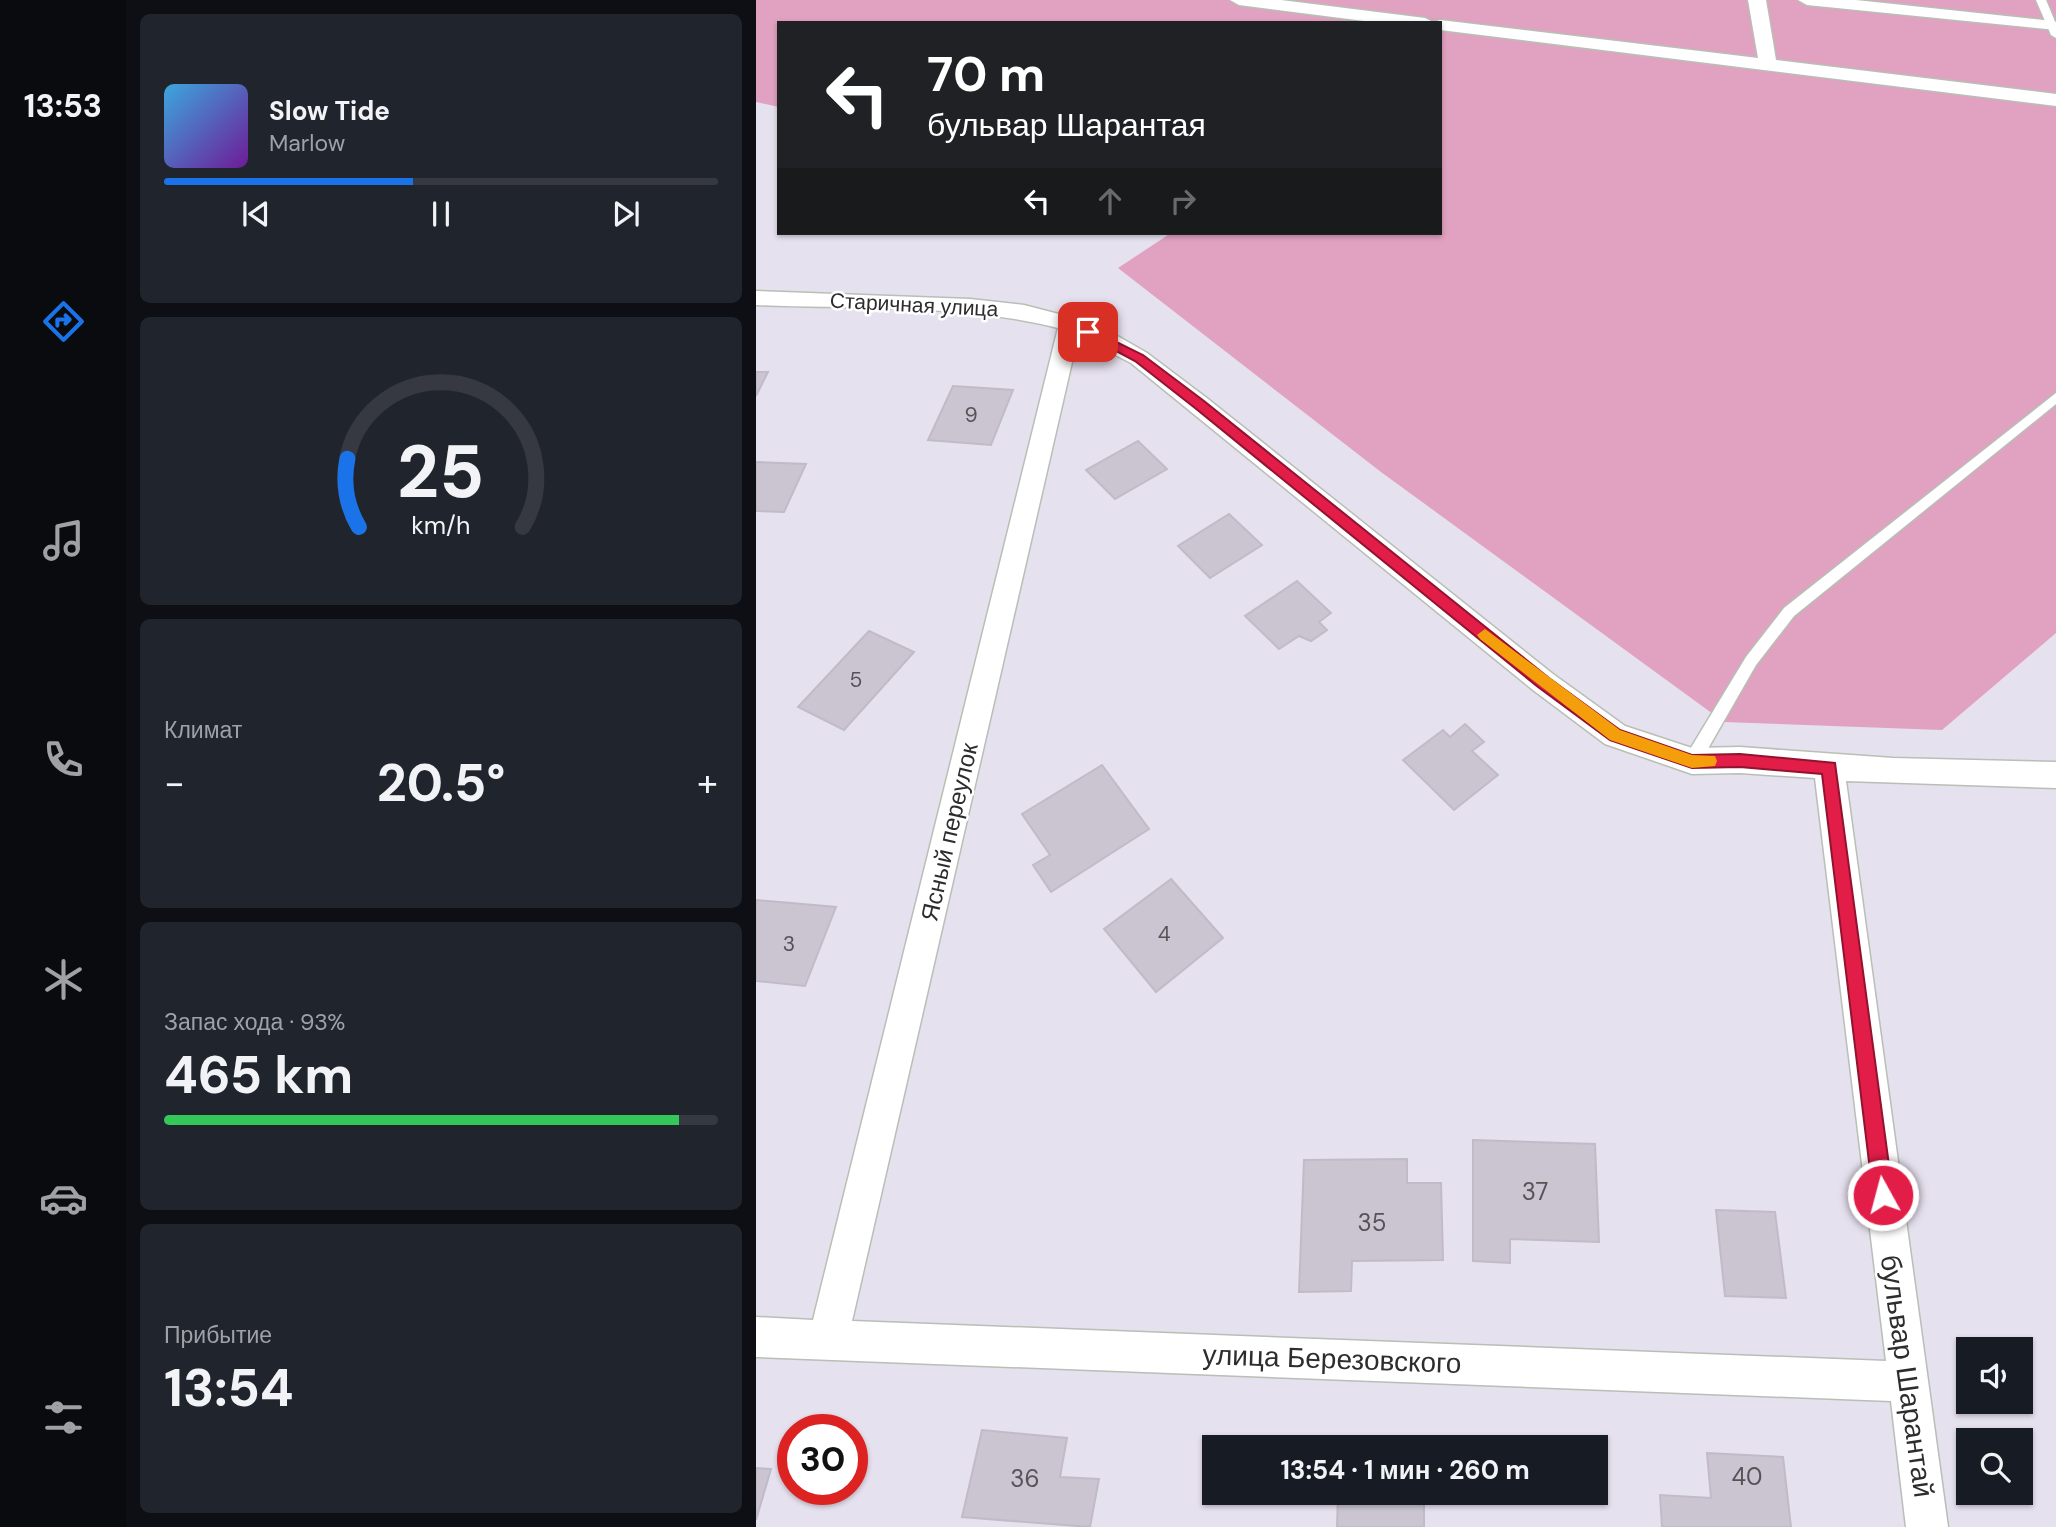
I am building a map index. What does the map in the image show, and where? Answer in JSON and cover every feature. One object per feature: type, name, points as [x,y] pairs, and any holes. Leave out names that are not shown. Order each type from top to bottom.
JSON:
[{"type":"street","points":[[1239,0],[1408,21]]},
{"type":"street","points":[[1757,0],[1768,65]]},
{"type":"street","points":[[1807,0],[2054,31]]},
{"type":"street","points":[[1442,25],[2056,100]]},
{"type":"street","name":"Старичная улица","points":[[756,298],[970,306],[1024,313],[1070,324],[1106,339],[1139,358],[1543,682],[1615,735],[1692,761],[1740,760],[1829,768],[2056,775]]},
{"type":"street","name":"Ясный переулок","points":[[828,1339],[1070,324]]},
{"type":"street","name":"бульвар Шарантай","points":[[1829,768],[1927,1527]]},
{"type":"street","name":"улица Березовского","points":[[756,1337],[1907,1382]]},
{"type":"lane","points":[[2041,0],[2054,31]]},
{"type":"lane","points":[[1692,761],[1751,661],[1789,612],[2056,397]]},
{"type":"shaded area","points":[[756,0],[2056,0],[2056,633],[1942,730],[1724,722],[1381,472],[1118,268],[1168,235],[1442,235],[1442,21],[777,21],[777,107],[756,102]]},
{"type":"building","points":[[756,372],[768,372],[756,396]]},
{"type":"building","points":[[953,386],[1013,390],[991,445],[928,440]]},
{"type":"building","points":[[1138,441],[1167,469],[1115,499],[1086,470]]},
{"type":"building","points":[[756,462],[806,464],[784,512],[756,511]]},
{"type":"building","points":[[1229,514],[1262,545],[1210,578],[1178,546]]},
{"type":"building","points":[[1297,581],[1331,613],[1319,622],[1327,630],[1311,641],[1299,636],[1279,649],[1245,616]]},
{"type":"building","points":[[869,631],[914,652],[844,730],[798,707]]},
{"type":"building","points":[[1465,724],[1484,742],[1472,751],[1498,775],[1454,810],[1403,760],[1443,730],[1450,737]]},
{"type":"building","points":[[1102,765],[1149,829],[1051,892],[1033,865],[1050,855],[1022,814]]},
{"type":"building","points":[[1171,879],[1223,938],[1156,992],[1104,929]]},
{"type":"building","points":[[756,900],[836,907],[805,986],[756,981]]},
{"type":"building","points":[[1473,1140],[1595,1144],[1599,1242],[1510,1239],[1510,1263],[1473,1261]]},
{"type":"building","points":[[1407,1159],[1407,1183],[1441,1183],[1443,1260],[1352,1261],[1351,1291],[1299,1292],[1304,1160]]},
{"type":"building","points":[[1716,1210],[1775,1212],[1786,1298],[1725,1296]]},
{"type":"building","points":[[982,1430],[1067,1438],[1060,1477],[1099,1479],[1090,1527],[962,1517]]},
{"type":"building","points":[[1707,1453],[1783,1457],[1791,1527],[1662,1527],[1660,1495],[1711,1498]]},
{"type":"building","points":[[756,1468],[771,1469],[756,1520]]},
{"type":"building","points":[[1338,1505],[1424,1505],[1424,1527],[1337,1527]]},
{"type":"slow traffic","points":[[1485,635],[1615,735],[1692,761],[1709,761]]},
{"type":"route","points":[[1088,332],[1139,358],[1543,682],[1615,735],[1692,761],[1740,760],[1829,768],[1883,1195]]}]
